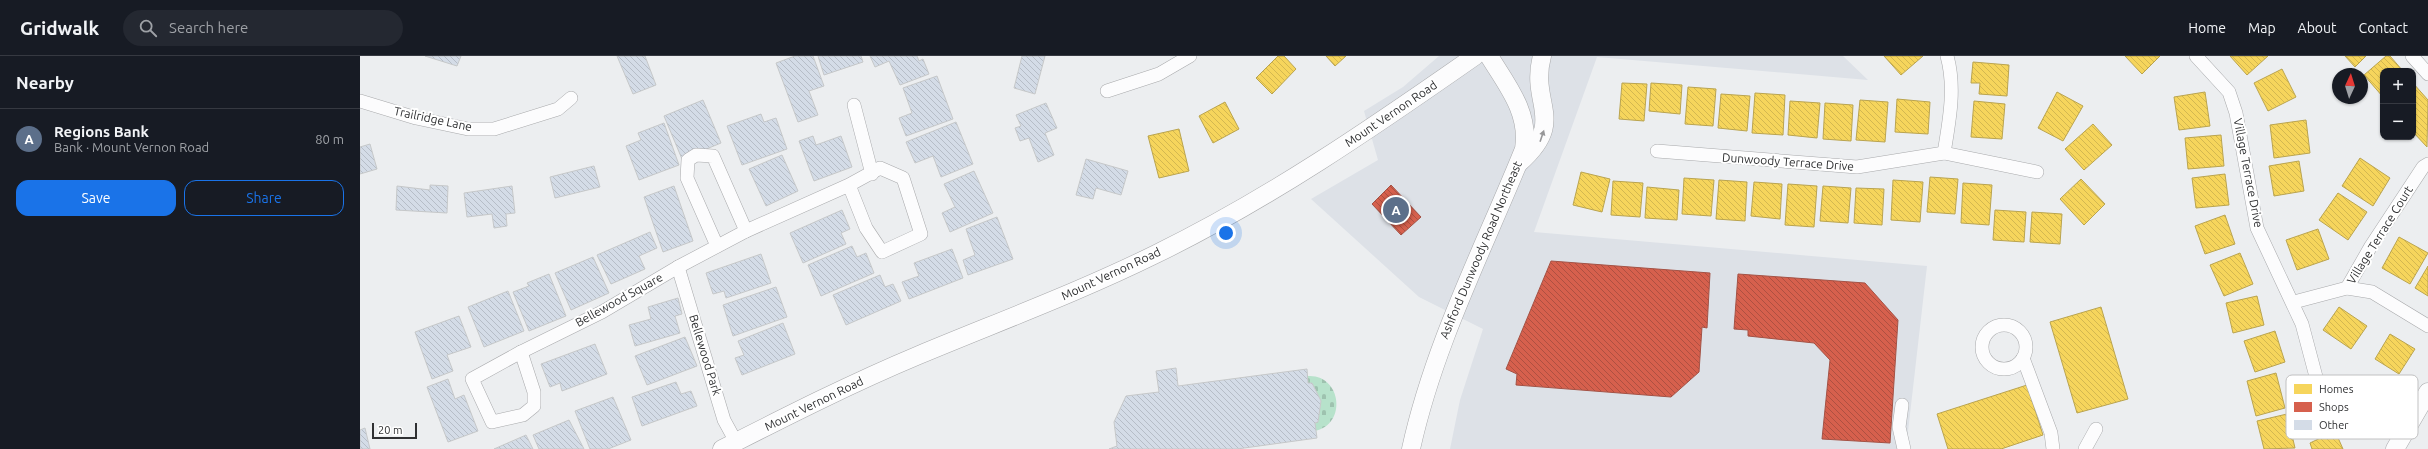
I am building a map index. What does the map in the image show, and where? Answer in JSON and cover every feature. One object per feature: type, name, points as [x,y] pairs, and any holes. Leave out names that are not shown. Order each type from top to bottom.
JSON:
[{"type":"street","points":[[1107,91],[1159,74],[1190,56]]},
{"type":"street","name":"Mount Vernon Road","points":[[729,446],[874,374],[1097,282],[1158,253],[1300,174],[1373,128],[1475,56]]},
{"type":"street","name":"Ashford Dunwoody Road Northeast","points":[[1411,449],[1437,358],[1448,328],[1517,165],[1525,140],[1524,121],[1517,103],[1489,56]]},
{"type":"street","points":[[1517,165],[1533,151],[1544,134],[1545,123],[1539,73],[1542,56]]},
{"type":"street","points":[[1944,153],[1951,105],[1950,67],[1947,56]]},
{"type":"street","name":"Village Terrace Drive","points":[[2196,56],[2229,92],[2236,113],[2257,228],[2294,302],[2302,324],[2316,375]]},
{"type":"street","points":[[2412,56],[2428,74]]},
{"type":"street","name":"Trailridge Lane","points":[[360,101],[416,118],[468,129],[494,129],[558,109],[571,98]]},
{"type":"street","points":[[854,105],[872,174]]},
{"type":"street","name":"Dunwoody Terrace Drive","points":[[1657,152],[1858,167],[1944,153],[2037,172]]},
{"type":"street","points":[[717,246],[687,178],[688,160],[696,155],[712,156],[746,231]]},
{"type":"street","name":"Village Terrace Court","points":[[2347,288],[2375,239],[2423,167],[2428,164]]},
{"type":"street","name":"Bellewood Square","points":[[521,352],[534,392],[534,406],[523,415],[492,422],[472,379],[521,352],[602,312],[678,267],[746,231],[849,185],[872,174],[880,168],[903,178],[921,234],[882,252],[866,228],[849,185]]},
{"type":"street","name":"Bellewood Park","points":[[678,267],[724,420],[729,446]]},
{"type":"street","points":[[2294,302],[2347,288],[2372,292],[2428,326]]},
{"type":"street","points":[[2023,358],[2051,433],[2053,449]]},
{"type":"street","points":[[2418,409],[2428,392]]},
{"type":"street","points":[[1902,405],[1899,427],[1904,449]]},
{"type":"street","points":[[2086,449],[2096,429]]},
{"type":"street","points":[[2395,449],[2401,439]]},
{"type":"shaded area","points":[[1439,56],[1843,56],[1868,80],[1597,57],[1534,232],[1927,266],[1906,449],[1450,449],[1460,400],[1483,329],[1419,297],[1311,199],[1378,160],[1364,111],[1403,87]]},
{"type":"green space","points":[[1308,376],[1319,378],[1328,383],[1336,400],[1336,410],[1332,419],[1326,427],[1315,431],[1315,423],[1318,422],[1321,401],[1312,383],[1308,383]]},
{"type":"building: Homes","points":[[1278,56],[1284,56],[1296,69],[1272,94],[1256,78]]},
{"type":"building: Homes","points":[[1326,56],[1346,56],[1335,66]]},
{"type":"building: Homes","points":[[1884,56],[1923,56],[1901,75]]},
{"type":"building: Homes","points":[[2125,56],[2160,56],[2142,74]]},
{"type":"building: Homes","points":[[2230,56],[2268,56],[2247,75]]},
{"type":"building: Homes","points":[[2345,56],[2366,56],[2355,67]]},
{"type":"building: Homes","points":[[2386,56],[2390,56],[2400,68],[2380,68],[2380,94],[2368,80],[2368,72]]},
{"type":"building: Homes","points":[[1973,62],[2009,65],[2007,96],[1979,94],[1980,83],[1971,83]]},
{"type":"building: Homes","points":[[2282,69],[2296,97],[2268,111],[2254,83]]},
{"type":"building: Homes","points":[[1622,83],[1647,84],[1644,121],[1619,119]]},
{"type":"building: Homes","points":[[1651,83],[1682,85],[1680,114],[1649,111]]},
{"type":"building: Homes","points":[[2416,86],[2428,100],[2427,147],[2416,135]]},
{"type":"building: Homes","points":[[1688,87],[1716,89],[1713,126],[1685,124]]},
{"type":"building: Homes","points":[[2057,92],[2083,106],[2063,141],[2038,128]]},
{"type":"building: Homes","points":[[2205,92],[2210,126],[2179,130],[2174,97]]},
{"type":"building: Homes","points":[[1755,93],[1785,95],[1783,135],[1752,133]]},
{"type":"building: Homes","points":[[1721,94],[1750,96],[1747,131],[1718,128]]},
{"type":"building: Homes","points":[[1897,99],[1930,102],[1928,134],[1895,132]]},
{"type":"building: Homes","points":[[1860,100],[1888,102],[1885,142],[1856,140]]},
{"type":"building: Homes","points":[[1790,101],[1820,103],[1817,138],[1788,135]]},
{"type":"building: Homes","points":[[1974,101],[2005,104],[2002,139],[1971,137]]},
{"type":"building: Homes","points":[[1225,102],[1239,129],[1213,143],[1199,116]]},
{"type":"building: Homes","points":[[1825,103],[1853,105],[1851,141],[1823,139]]},
{"type":"building: Homes","points":[[2306,120],[2310,153],[2274,158],[2270,125]]},
{"type":"building: Homes","points":[[2093,124],[2112,145],[2084,170],[2065,149]]},
{"type":"building: Homes","points":[[1179,129],[1189,171],[1159,178],[1148,136]]},
{"type":"building: Homes","points":[[2221,135],[2224,166],[2188,169],[2185,138]]},
{"type":"building: Homes","points":[[2360,158],[2390,178],[2373,206],[2342,186]]},
{"type":"building: Homes","points":[[2299,161],[2304,191],[2274,196],[2269,166]]},
{"type":"building: Homes","points":[[1581,172],[1610,179],[1602,212],[1573,205]]},
{"type":"building: Homes","points":[[2225,174],[2229,205],[2196,208],[2192,178]]},
{"type":"building: Homes","points":[[1930,177],[1958,179],[1955,214],[1927,212]]},
{"type":"building: Homes","points":[[1684,178],[1714,180],[1711,216],[1682,214]]},
{"type":"building: Homes","points":[[2081,179],[2105,204],[2084,225],[2060,199]]},
{"type":"building: Homes","points":[[1719,180],[1747,182],[1745,221],[1716,219]]},
{"type":"building: Homes","points":[[1893,180],[1923,182],[1920,222],[1891,220]]},
{"type":"building: Homes","points":[[1613,181],[1643,183],[1640,217],[1611,215]]},
{"type":"building: Homes","points":[[1754,182],[1782,184],[1780,219],[1751,216]]},
{"type":"building: Homes","points":[[1963,183],[1992,185],[1989,225],[1961,223]]},
{"type":"building: Homes","points":[[1788,184],[1817,186],[1814,227],[1785,225]]},
{"type":"building: Homes","points":[[1823,186],[1851,188],[1848,223],[1820,221]]},
{"type":"building: Homes","points":[[1647,187],[1679,190],[1677,220],[1645,218]]},
{"type":"building: Homes","points":[[1856,188],[1884,189],[1882,225],[1854,223]]},
{"type":"building: Homes","points":[[2338,193],[2367,212],[2348,240],[2319,220]]},
{"type":"building: Homes","points":[[1995,210],[2026,212],[2024,242],[1993,240]]},
{"type":"building: Homes","points":[[2032,212],[2062,214],[2060,244],[2030,242]]},
{"type":"building: Homes","points":[[2225,215],[2235,244],[2205,254],[2195,226]]},
{"type":"building: Homes","points":[[2318,229],[2329,259],[2297,270],[2286,240]]},
{"type":"building: Homes","points":[[2399,237],[2428,253],[2410,284],[2382,268]]},
{"type":"building: Homes","points":[[2240,253],[2253,284],[2224,296],[2210,265]]},
{"type":"building: Homes","points":[[2428,266],[2428,296],[2415,288]]},
{"type":"building: Homes","points":[[2257,296],[2264,325],[2233,333],[2226,303]]},
{"type":"building: Homes","points":[[2101,307],[2128,399],[2077,413],[2050,322]]},
{"type":"building: Homes","points":[[2339,307],[2367,326],[2351,349],[2323,330]]},
{"type":"building: Homes","points":[[2275,331],[2285,362],[2255,372],[2244,341]]},
{"type":"building: Homes","points":[[2390,334],[2415,349],[2399,374],[2375,359]]},
{"type":"building: Homes","points":[[2276,373],[2285,408],[2256,416],[2247,381]]},
{"type":"building: Homes","points":[[2027,385],[2043,435],[2001,449],[1948,449],[1937,414]]},
{"type":"building: Homes","points":[[2286,414],[2286,439],[2293,439],[2295,448],[2264,449],[2257,421]]},
{"type":"building: Homes","points":[[2318,439],[2339,439],[2343,449],[2312,449],[2310,443]]},
{"type":"building: Shops","points":[[1391,185],[1421,217],[1401,235],[1372,204]]},
{"type":"building: Shops","points":[[1551,261],[1710,273],[1707,328],[1702,327],[1699,372],[1671,397],[1516,385],[1517,374],[1506,369]]},
{"type":"building: Shops","points":[[1738,274],[1865,283],[1898,320],[1890,443],[1822,439],[1830,360],[1814,343],[1748,336],[1748,330],[1734,329]]},
{"type":"building: Other","points":[[425,56],[461,56],[457,66]]},
{"type":"building: Other","points":[[617,56],[645,56],[656,85],[633,94]]},
{"type":"building: Other","points":[[795,56],[813,56],[824,86],[809,91],[818,115],[798,122],[776,63]]},
{"type":"building: Other","points":[[818,56],[861,56],[863,62],[824,75]]},
{"type":"building: Other","points":[[870,56],[917,56],[919,61],[923,59],[929,74],[900,85],[889,61],[875,67]]},
{"type":"building: Other","points":[[1022,56],[1045,56],[1035,94],[1014,88]]},
{"type":"building: Other","points":[[937,76],[953,119],[906,136],[899,118],[912,113],[903,88]]},
{"type":"building: Other","points":[[703,100],[721,143],[682,159],[664,116]]},
{"type":"building: Other","points":[[1046,103],[1057,128],[1045,133],[1054,155],[1038,162],[1029,138],[1020,141],[1015,128],[1021,126],[1016,115]]},
{"type":"building: Other","points":[[761,114],[764,122],[776,118],[787,149],[742,165],[727,126]]},
{"type":"building: Other","points":[[956,122],[973,164],[941,177],[933,156],[915,163],[906,142]]},
{"type":"building: Other","points":[[664,123],[679,165],[639,180],[626,146],[641,140],[638,133]]},
{"type":"building: Other","points":[[813,136],[816,145],[841,136],[852,167],[814,181],[799,141]]},
{"type":"building: Other","points":[[370,144],[377,169],[360,174],[360,147]]},
{"type":"building: Other","points":[[782,155],[798,191],[766,206],[749,169]]},
{"type":"building: Other","points":[[1086,159],[1128,171],[1121,195],[1096,188],[1093,199],[1076,195]]},
{"type":"building: Other","points":[[594,166],[600,187],[555,198],[550,177]]},
{"type":"building: Other","points":[[974,171],[993,213],[950,232],[942,213],[955,207],[944,184]]},
{"type":"building: Other","points":[[430,185],[448,186],[447,213],[396,210],[397,186],[430,190]]},
{"type":"building: Other","points":[[512,186],[515,213],[506,214],[507,226],[494,228],[492,214],[467,217],[464,193]]},
{"type":"building: Other","points":[[674,186],[693,241],[663,252],[644,197]]},
{"type":"building: Other","points":[[842,210],[850,229],[841,233],[846,244],[803,263],[790,233]]},
{"type":"building: Other","points":[[997,217],[1013,259],[968,275],[963,260],[975,255],[966,229]]},
{"type":"building: Other","points":[[650,232],[657,248],[639,256],[645,269],[611,284],[597,255]]},
{"type":"building: Other","points":[[852,246],[857,257],[866,253],[874,273],[821,296],[808,265]]},
{"type":"building: Other","points":[[952,249],[963,278],[909,299],[902,282],[919,276],[914,263]]},
{"type":"building: Other","points":[[761,254],[771,283],[726,298],[724,291],[713,294],[706,273]]},
{"type":"building: Other","points":[[593,257],[609,293],[571,310],[555,273]]},
{"type":"building: Other","points":[[549,274],[566,316],[529,331],[513,292],[529,286],[527,283]]},
{"type":"building: Other","points":[[880,275],[885,287],[893,284],[901,301],[846,325],[833,295]]},
{"type":"building: Other","points":[[776,287],[787,317],[733,336],[723,305]]},
{"type":"building: Other","points":[[508,291],[524,331],[484,347],[468,307]]},
{"type":"building: Other","points":[[678,298],[682,314],[675,316],[680,333],[635,346],[629,325],[651,319],[648,307]]},
{"type":"building: Other","points":[[459,316],[471,347],[447,355],[453,371],[432,379],[415,332]]},
{"type":"building: Other","points":[[783,323],[795,354],[742,375],[735,358],[744,355],[738,341]]},
{"type":"building: Other","points":[[685,337],[697,366],[647,385],[635,356]]},
{"type":"building: Other","points":[[595,344],[607,374],[562,391],[560,383],[550,387],[541,364]]},
{"type":"building: Other","points":[[1176,368],[1178,386],[1307,369],[1308,383],[1312,383],[1321,401],[1318,422],[1315,423],[1317,438],[1237,449],[1109,449],[1117,446],[1114,422],[1126,396],[1159,392],[1156,371]]},
{"type":"building: Other","points":[[448,379],[455,399],[464,395],[478,431],[448,442],[427,387]]},
{"type":"building: Other","points":[[676,382],[681,394],[691,391],[697,406],[642,426],[632,397]]},
{"type":"building: Other","points":[[613,397],[631,440],[608,449],[590,449],[575,411]]},
{"type":"building: Other","points":[[569,420],[584,449],[539,449],[533,435]]},
{"type":"building: Other","points":[[365,428],[370,449],[360,449],[360,430]]},
{"type":"building: Other","points":[[526,435],[533,449],[494,449]]},
{"type":"place","name":"Regions Bank","points":[[1396,210]]}]
